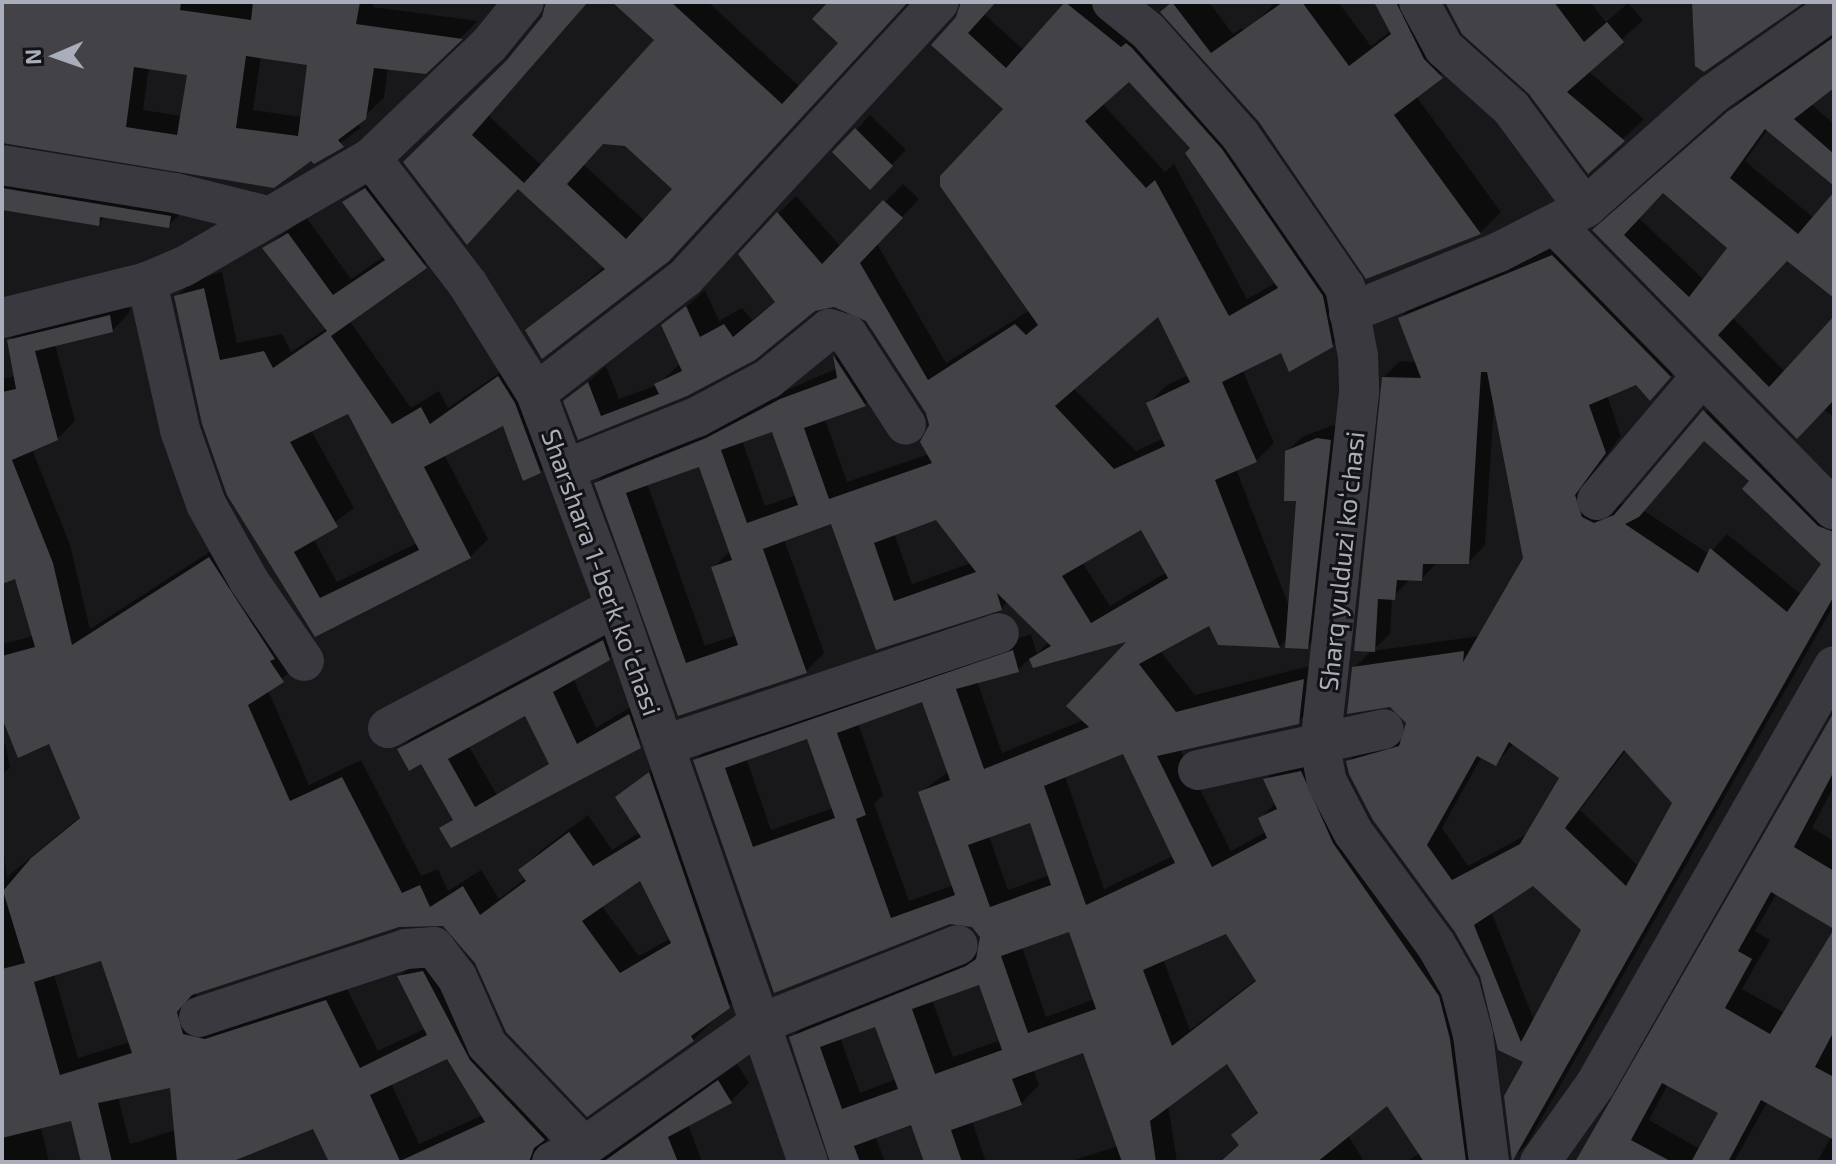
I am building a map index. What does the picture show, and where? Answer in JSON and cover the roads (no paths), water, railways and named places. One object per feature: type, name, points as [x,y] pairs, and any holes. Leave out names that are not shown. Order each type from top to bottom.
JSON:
[{"type":"street","points":[[2,318],[147,282],[221,247],[268,216],[371,158],[489,45],[524,2]]},
{"type":"street","points":[[536,393],[685,278],[939,2]]},
{"type":"street","points":[[1419,2],[1444,48],[1511,108],[1570,217],[1700,378],[1834,510]]},
{"type":"street","name":"Sharq yulduzi koʻchasi","points":[[1124,5],[1240,135],[1345,287],[1358,356],[1359,393],[1320,747],[1327,782],[1353,832],[1436,945],[1460,987],[1473,1035],[1489,1162]]},
{"type":"street","points":[[1349,313],[1570,217],[1713,94],[1834,9]]},
{"type":"street","name":"Sharshara 1-berk koʻchasi","points":[[371,158],[467,283],[536,393],[665,745],[757,1025],[808,1162]]},
{"type":"street","points":[[2,165],[175,193],[268,216]]},
{"type":"street","points":[[147,282],[180,430],[206,504],[249,581],[304,661]]},
{"type":"street","points":[[566,469],[697,417],[768,379],[829,329],[847,334],[906,425]]},
{"type":"street","points":[[1597,500],[1700,378]]},
{"type":"street","points":[[388,728],[616,607]]},
{"type":"street","points":[[665,745],[999,633]]},
{"type":"street","points":[[1540,1162],[1595,1085],[1834,666]]},
{"type":"street","points":[[1198,770],[1320,747],[1384,729]]},
{"type":"street","points":[[199,1017],[406,949],[434,947],[457,977],[487,1045],[568,1155],[757,1025],[958,945]]}]
